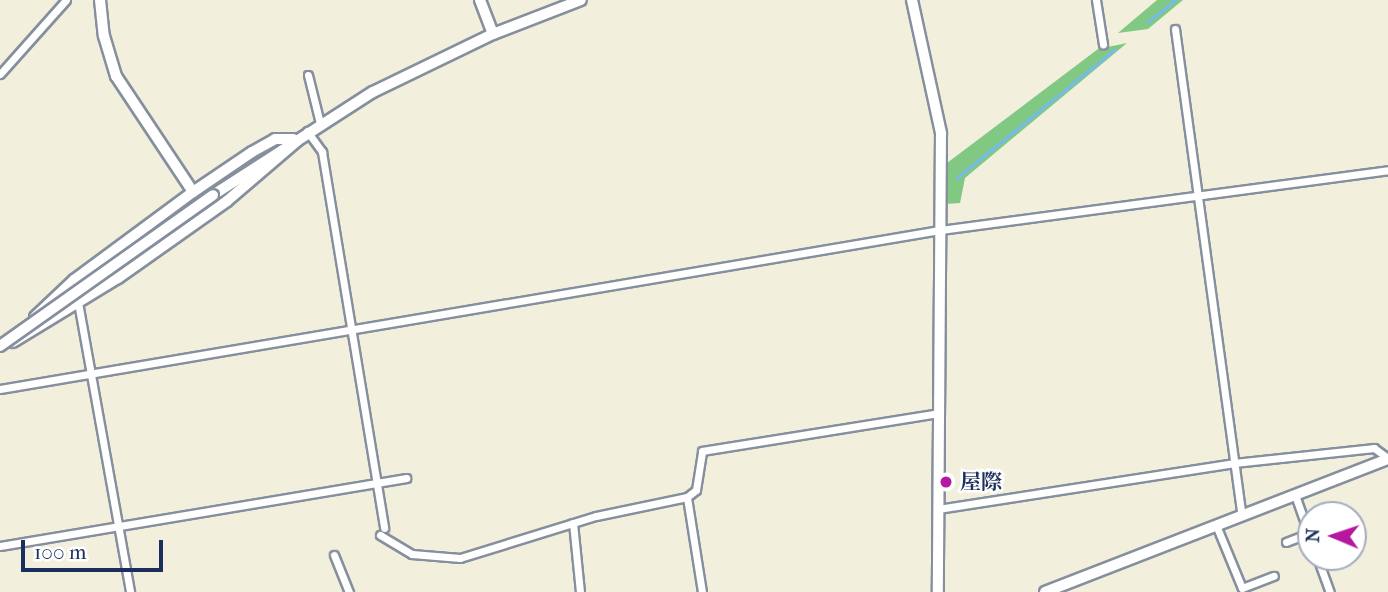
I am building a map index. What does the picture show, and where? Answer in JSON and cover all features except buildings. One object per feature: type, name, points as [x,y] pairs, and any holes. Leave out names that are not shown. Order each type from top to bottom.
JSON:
[{"type":"street","points":[[0,74],[66,0]]},
{"type":"street","points":[[100,0],[104,36],[116,76],[193,192]]},
{"type":"street","points":[[480,0],[493,34]]},
{"type":"street","points":[[2,348],[213,195],[320,123],[373,92],[493,34],[581,0]]},
{"type":"street","points":[[912,0],[939,120],[938,592]]},
{"type":"street","points":[[1096,0],[1103,44]]},
{"type":"street","points":[[1175,29],[1242,515]]},
{"type":"street","points":[[308,75],[320,123]]},
{"type":"street","points":[[307,131],[322,152],[377,483],[382,531],[412,554],[460,558],[573,523],[687,498],[696,490],[702,452],[938,413]]},
{"type":"street","points":[[2,348],[80,301],[227,201],[285,155],[307,131]]},
{"type":"street","points":[[2,348],[74,280],[193,192],[251,152],[275,139],[294,139]]},
{"type":"street","points":[[0,389],[940,230],[1388,170]]},
{"type":"street","points":[[74,280],[93,373],[130,592]]},
{"type":"street","points":[[938,509],[1234,463],[1374,448],[1388,458]]},
{"type":"street","points":[[1045,592],[1388,458]]},
{"type":"street","points":[[0,547],[406,478]]},
{"type":"street","points":[[1295,495],[1297,501]]},
{"type":"street","points":[[687,498],[702,592]]},
{"type":"street","points":[[573,523],[580,592]]},
{"type":"street","points":[[1216,525],[1242,589],[1275,576]]},
{"type":"street","points":[[1286,542],[1297,539]]},
{"type":"street","points":[[334,555],[349,592]]},
{"type":"street","points":[[1322,571],[1329,592]]},
{"type":"green space","points":[[1157,0],[1183,0],[1148,29],[1118,33]]},
{"type":"green space","points":[[1127,43],[965,178],[960,203],[945,204],[947,163],[1098,49]]},
{"type":"waterway","points":[[1148,22],[1175,0]]},
{"type":"waterway","points":[[957,178],[1114,50]]},
{"type":"place","name":"屋際","points":[[946,482]]}]
